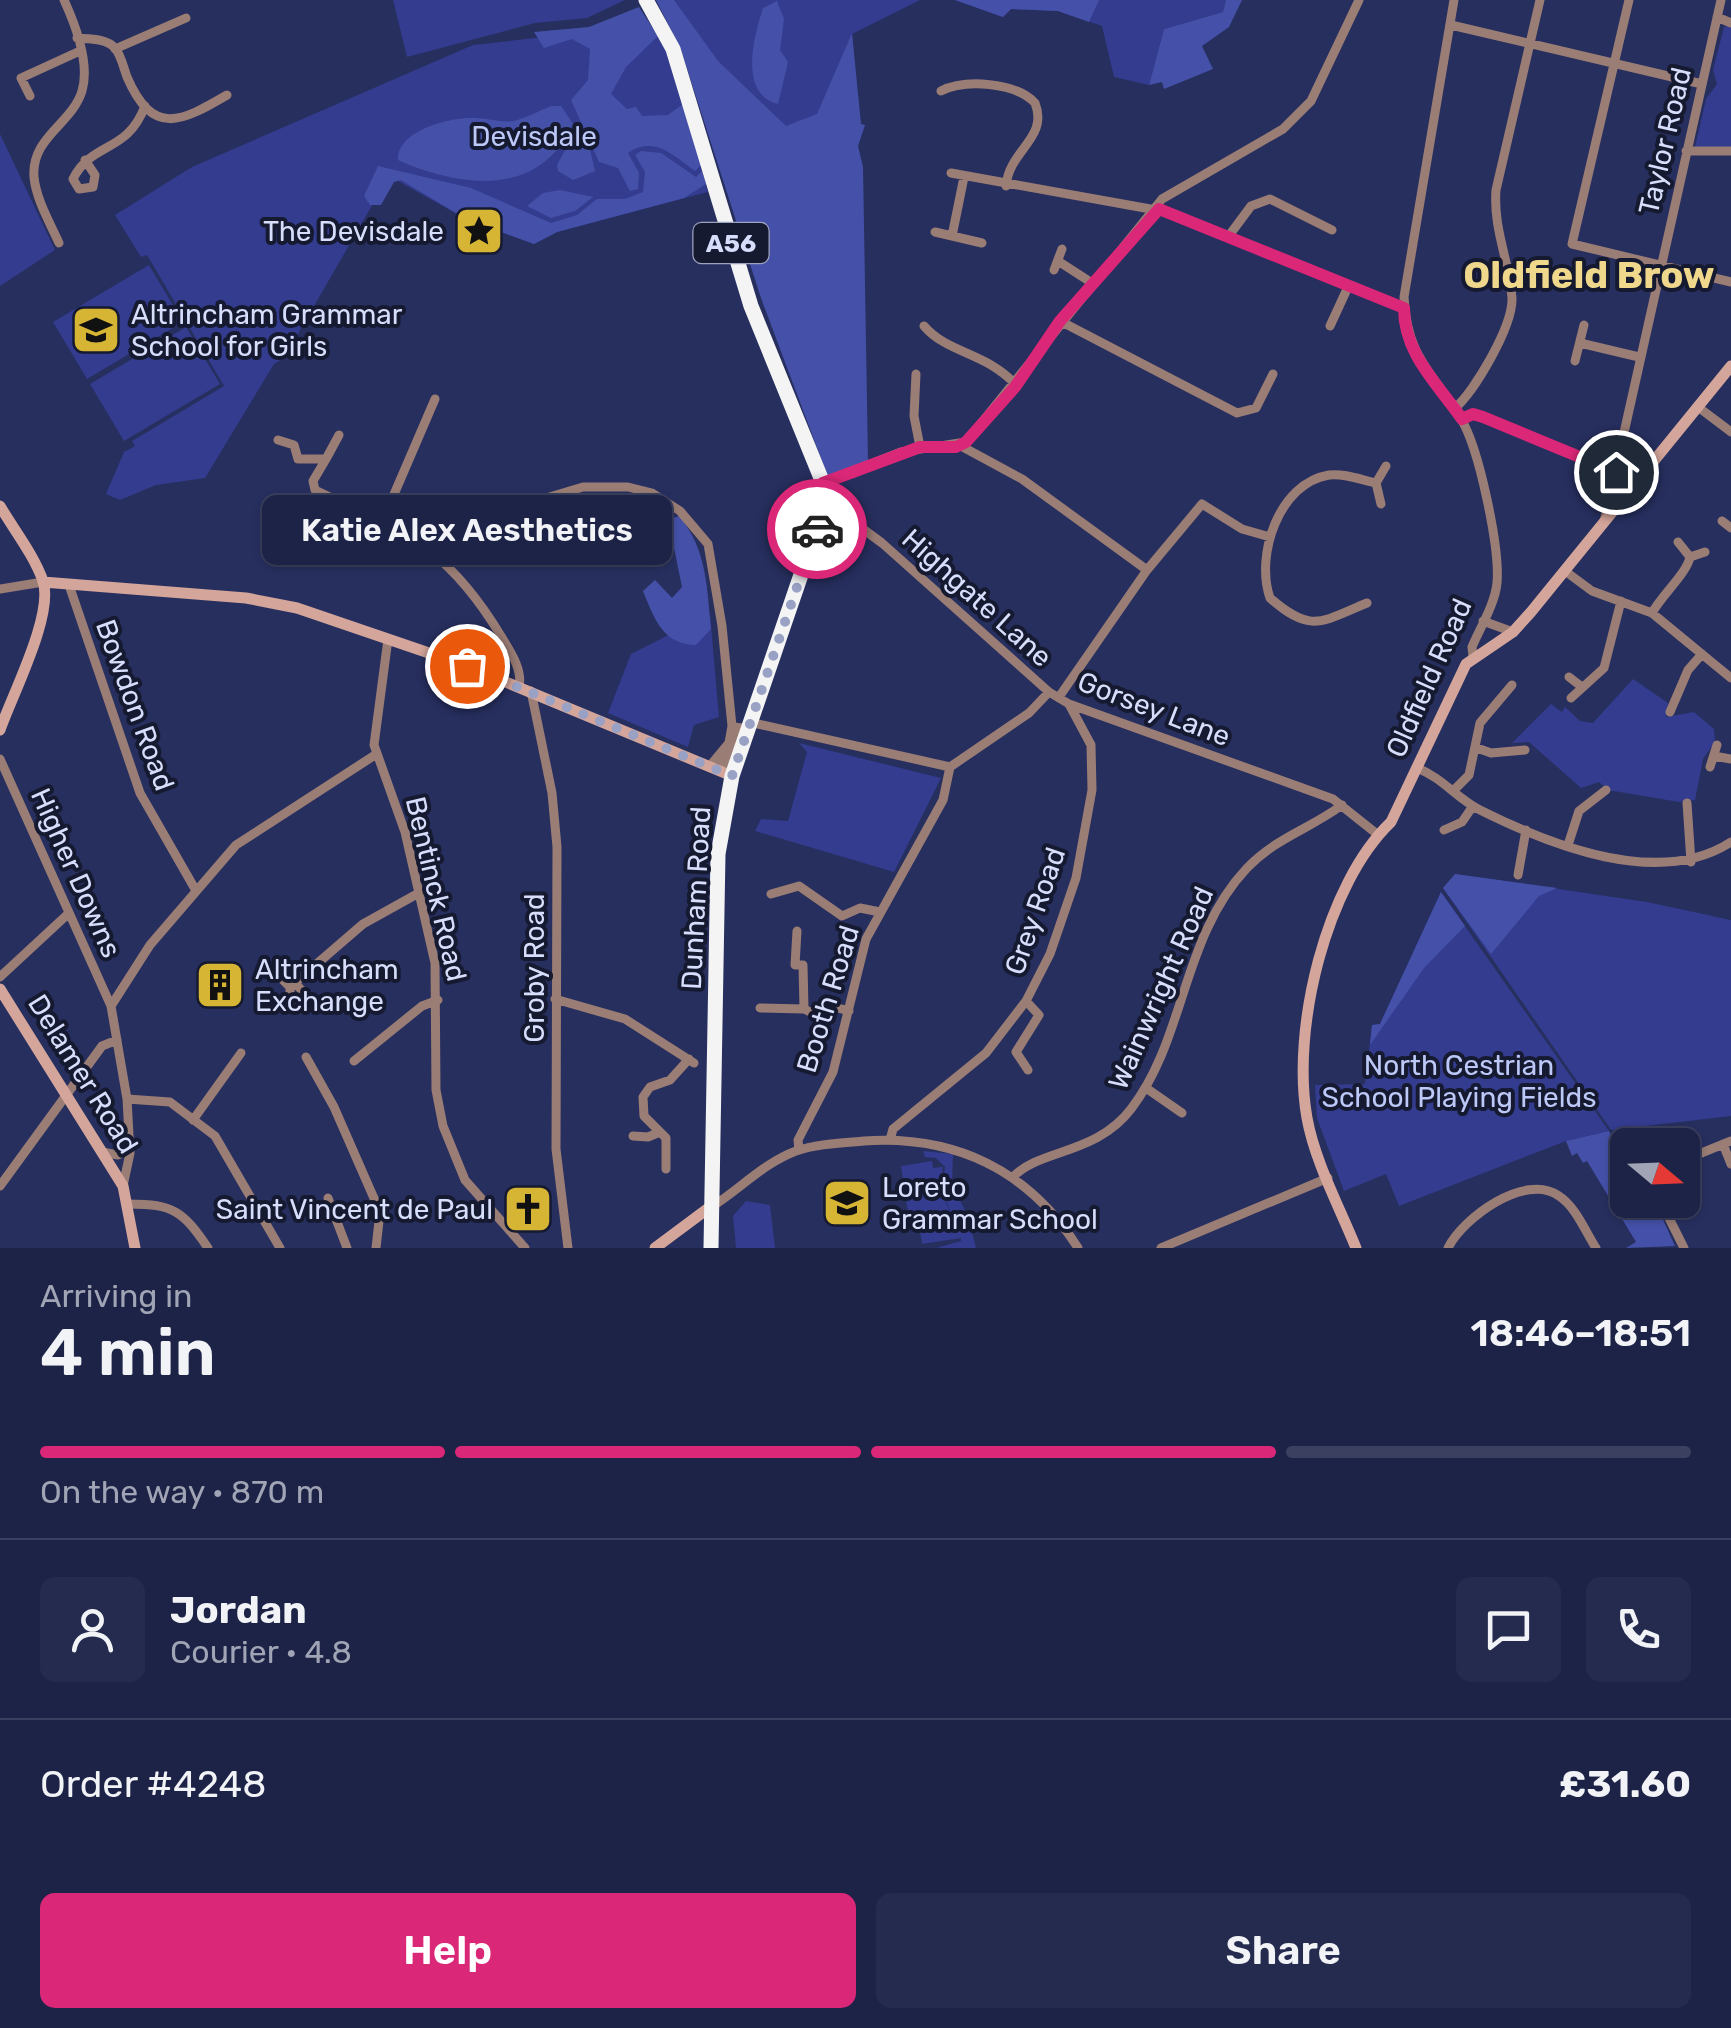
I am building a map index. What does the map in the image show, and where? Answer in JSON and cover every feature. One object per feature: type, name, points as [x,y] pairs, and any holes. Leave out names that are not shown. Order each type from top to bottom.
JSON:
[{"type":"highway","name":"Dunham Road","points":[[646,0],[673,49],[751,306],[823,483],[823,510],[745,725],[718,854],[711,1248]]},
{"type":"street","points":[[59,242],[34,180],[35,163],[48,134],[82,93],[80,51],[64,0]]},
{"type":"street","points":[[961,446],[1016,385],[1060,321],[1175,188],[1282,128],[1311,101],[1359,0]]},
{"type":"street","name":"Oldfield Road","points":[[1356,1248],[1306,1113],[1311,1008],[1334,904],[1377,834],[1391,822],[1460,672],[1473,657],[1472,647],[1497,584],[1478,462],[1462,419],[1417,359],[1406,328],[1404,308],[1454,0]]},
{"type":"street","points":[[1454,409],[1485,366],[1512,306],[1494,218],[1501,162],[1540,0]]},
{"type":"street","points":[[1628,0],[1572,244],[1731,282]]},
{"type":"street","name":"Taylor Road","points":[[1606,524],[1602,520],[1721,0]]},
{"type":"street","points":[[1717,17],[1731,23]]},
{"type":"street","points":[[116,48],[186,18]]},
{"type":"street","points":[[1451,26],[1702,84]]},
{"type":"street","points":[[77,38],[103,41],[116,48],[144,106],[154,116],[179,121],[227,96]]},
{"type":"street","points":[[30,96],[21,78],[80,51]]},
{"type":"street","points":[[941,91],[960,84],[1018,91],[1034,102],[1041,136],[1016,154],[1006,186]]},
{"type":"street","points":[[85,160],[132,134],[144,106]]},
{"type":"street","points":[[1686,151],[1731,151]]},
{"type":"street","points":[[952,173],[1006,186],[1157,210],[1404,308]]},
{"type":"street","points":[[952,236],[964,177]]},
{"type":"street","points":[[1228,237],[1250,206],[1270,199],[1332,230]]},
{"type":"street","points":[[935,232],[982,243]]},
{"type":"street","points":[[1062,249],[1056,266],[1092,283]]},
{"type":"street","points":[[1330,326],[1348,287]]},
{"type":"street","points":[[1060,321],[1243,414],[1256,408],[1273,374]]},
{"type":"street","points":[[1575,362],[1584,324]]},
{"type":"street","points":[[924,332],[995,363],[1016,385]]},
{"type":"street","points":[[1580,343],[1638,357]]},
{"type":"street","points":[[1473,657],[1513,632],[1640,483],[1731,366]]},
{"type":"street","points":[[916,374],[914,416],[920,447]]},
{"type":"street","points":[[383,520],[435,399]]},
{"type":"street","points":[[1698,406],[1731,432]]},
{"type":"street","points":[[1462,419],[1473,414],[1483,417],[1640,483]]},
{"type":"street","points":[[278,440],[294,445],[298,459],[326,459],[340,435]]},
{"type":"street","points":[[823,483],[920,447],[961,446],[1022,479],[1147,570]]},
{"type":"street","name":"Groby Road","points":[[326,459],[314,481],[315,490],[383,520],[456,571],[483,607],[525,688],[552,793],[557,848],[556,1150],[568,1248]]},
{"type":"street","points":[[1381,504],[1376,483],[1386,466]]},
{"type":"street","points":[[1369,603],[1318,624],[1289,616],[1270,598],[1266,586],[1270,538],[1292,498],[1312,482],[1337,474],[1376,483]]},
{"type":"street","points":[[414,538],[424,527],[506,510],[583,488],[628,487],[652,493],[680,510],[708,544],[722,626],[731,734],[726,750],[709,768]]},
{"type":"street","points":[[1054,694],[1147,570],[1204,503],[1242,529],[1270,538]]},
{"type":"street","points":[[0,506],[44,582],[45,607],[0,730]]},
{"type":"street","name":"Highgate Lane","points":[[823,510],[852,520],[882,543],[1054,694]]},
{"type":"street","points":[[1652,613],[1668,585],[1688,567],[1690,557],[1678,542]]},
{"type":"street","points":[[1690,557],[1705,552]]},
{"type":"street","points":[[1565,570],[1592,591],[1652,613],[1731,678]]},
{"type":"street","points":[[0,589],[44,582],[246,598],[297,608],[525,688],[732,776]]},
{"type":"street","name":"Bowdon Road","points":[[69,585],[140,794],[195,889]]},
{"type":"street","points":[[1570,698],[1594,680],[1612,650],[1621,601]]},
{"type":"street","points":[[1483,621],[1513,632]]},
{"type":"street","points":[[111,1006],[150,945],[236,845],[375,755],[388,638]]},
{"type":"street","points":[[1684,711],[1671,709],[1688,670],[1702,654]]},
{"type":"street","points":[[1569,677],[1582,686]]},
{"type":"street","points":[[1455,789],[1469,775],[1480,723],[1513,685]]},
{"type":"street","name":"Gorsey Lane","points":[[950,767],[1054,694],[1070,704],[1342,805],[1377,834]]},
{"type":"street","name":"Grey Road","points":[[890,1140],[892,1129],[986,1054],[1026,1000],[1062,920],[1087,822],[1094,758],[1088,736],[1070,704]]},
{"type":"street","points":[[745,725],[768,725],[950,767]]},
{"type":"street","points":[[1477,748],[1490,753],[1523,754]]},
{"type":"street","name":"Bentinck Road","points":[[375,755],[405,832],[435,963],[436,1073],[443,1126],[465,1180],[525,1248]]},
{"type":"street","points":[[1714,756],[1731,759]]},
{"type":"street","name":"Higher Downs","points":[[0,759],[111,1006],[127,1099],[130,1150],[123,1186]]},
{"type":"street","name":"Booth Road","points":[[798,1150],[798,1140],[833,1072],[862,952],[943,800],[950,767]]},
{"type":"street","points":[[1417,768],[1455,789],[1473,806],[1568,846],[1639,860],[1690,862],[1728,844],[1731,856]]},
{"type":"street","points":[[1568,846],[1574,817],[1606,790]]},
{"type":"street","points":[[1686,803],[1690,862]]},
{"type":"street","name":"Wainwright Road","points":[[1013,1176],[1099,1138],[1128,1113],[1146,1088],[1198,948],[1227,893],[1275,842],[1342,805]]},
{"type":"street","points":[[1444,830],[1462,822],[1473,806]]},
{"type":"street","points":[[1674,815],[1687,820]]},
{"type":"street","points":[[1518,876],[1526,830]]},
{"type":"street","points":[[772,894],[799,886],[812,891],[842,916],[860,908],[880,912]]},
{"type":"street","points":[[293,985],[363,924],[418,894]]},
{"type":"street","points":[[0,977],[68,913]]},
{"type":"street","points":[[797,931],[795,965],[803,966],[804,1009]]},
{"type":"street","name":"Delamer Road","points":[[0,989],[123,1186],[135,1248]]},
{"type":"street","points":[[354,1061],[422,1006],[438,1000]]},
{"type":"street","points":[[555,1000],[625,1020],[691,1061],[670,1080],[644,1094],[643,1114],[666,1140],[666,1170]]},
{"type":"street","points":[[1026,1000],[1039,1015],[1016,1052],[1028,1070]]},
{"type":"street","points":[[760,1008],[804,1009],[819,1016],[838,1008],[849,1011]]},
{"type":"street","points":[[0,1186],[102,1046],[118,1040]]},
{"type":"street","points":[[193,1120],[241,1053]]},
{"type":"street","points":[[306,1057],[334,1107],[380,1212],[376,1248]]},
{"type":"street","points":[[1146,1088],[1182,1113]]},
{"type":"street","points":[[127,1099],[170,1102],[215,1136],[280,1248]]},
{"type":"street","points":[[633,1136],[648,1137],[660,1132]]},
{"type":"street","points":[[655,1248],[764,1167],[798,1150],[890,1140],[952,1148],[1013,1176],[1047,1207],[1078,1248]]},
{"type":"street","points":[[1700,1153],[1727,1142],[1731,1164]]},
{"type":"street","points":[[102,1152],[118,1155],[130,1150]]},
{"type":"street","points":[[0,1160],[14,1166]]},
{"type":"street","points":[[1161,1248],[1328,1178]]},
{"type":"street","points":[[1448,1248],[1466,1219],[1523,1191],[1538,1189],[1564,1199],[1596,1248]]},
{"type":"street","points":[[328,1198],[348,1248]]},
{"type":"street","points":[[129,1204],[159,1204],[178,1211],[208,1248]]},
{"type":"street","points":[[1669,1218],[1684,1248]]},
{"type":"green space","points":[[393,0],[625,0],[587,18],[535,23],[407,57]]},
{"type":"green space","points":[[656,0],[920,0],[852,34],[839,112],[761,147],[683,49]]},
{"type":"green space","points":[[656,0],[674,0],[718,61],[786,126],[817,114],[852,33],[861,124],[865,125],[858,146],[863,167],[868,461],[828,477],[761,298],[681,50]]},
{"type":"green space","points":[[955,0],[1226,0],[1223,12],[1164,29],[1149,85],[1114,77],[1102,26],[1058,11],[1011,9],[1003,17]]},
{"type":"green space","points":[[955,0],[1099,0],[1089,22],[1058,11],[1011,9],[1003,17]]},
{"type":"green space","points":[[1226,0],[1242,0],[1229,27],[1202,46],[1213,69],[1164,89],[1162,82],[1149,85],[1164,29],[1223,12]]},
{"type":"green space","points":[[777,1],[784,19],[780,50],[788,62],[778,104],[758,89],[752,63],[763,8]]},
{"type":"green space","points":[[639,7],[658,36],[626,67],[611,94],[627,109],[636,107],[642,116],[668,115],[683,104],[701,165],[695,171],[663,150],[637,148],[628,153],[639,173],[638,189],[630,191],[618,168],[599,162],[571,100],[588,80],[590,49],[572,39],[544,48],[534,32],[589,27]]},
{"type":"green space","name":"Devisdale","points":[[639,8],[669,54],[708,192],[557,232],[534,244],[466,219],[389,176],[284,358],[274,364],[205,478],[156,485],[120,500],[106,494],[124,452],[135,446],[132,441],[224,386],[147,255],[141,257],[115,215],[192,167],[473,45],[590,32]]},
{"type":"green space","points":[[1731,25],[1731,150],[1695,147],[1706,99],[1717,84],[1713,70],[1724,27]]},
{"type":"green space","points":[[551,106],[561,106],[573,124],[559,148],[541,165],[520,175],[497,180],[447,177],[398,160],[406,141],[427,127],[464,118],[514,121]]},
{"type":"green space","points":[[577,128],[589,145],[595,171],[573,180],[558,171],[557,165]]},
{"type":"green space","points":[[0,134],[55,250],[0,286]]},
{"type":"green space","points":[[641,151],[661,153],[696,177],[702,171],[706,184],[684,198],[557,232],[534,244],[466,219],[401,180],[394,182],[381,205],[370,205],[364,196],[378,166],[471,188],[551,223],[577,215],[597,199],[625,199],[643,192],[645,172],[635,155]]},
{"type":"green space","points":[[560,190],[593,197],[575,211],[551,218],[527,206],[543,193]]},
{"type":"green space","points":[[149,265],[183,322],[87,379],[53,322]]},
{"type":"green space","points":[[186,327],[220,384],[124,441],[90,384]]},
{"type":"green space","points":[[679,516],[695,542],[706,584],[711,629],[696,645],[675,640],[661,628],[643,591],[655,580],[672,598],[682,587],[673,543],[655,537],[653,525]]},
{"type":"green space","points":[[710,614],[719,717],[694,725],[688,747],[608,713],[631,654]]},
{"type":"green space","points":[[1633,679],[1668,703],[1666,717],[1694,712],[1714,729],[1715,742],[1703,759],[1695,800],[1679,802],[1608,790],[1599,782],[1581,788],[1529,742],[1512,743],[1551,704],[1562,712],[1565,707],[1580,721],[1593,723]]},
{"type":"green space","points":[[799,743],[941,778],[894,872],[755,831],[761,819],[788,821],[807,752]]},
{"type":"green space","name":"North Cestrian School Playing Fields","points":[[1455,874],[1647,902],[1731,920],[1731,1116],[1610,1129],[1443,888]]},
{"type":"green space","points":[[1455,874],[1557,888],[1539,896],[1491,954],[1443,888]]},
{"type":"green space","name":"North Cestrian School Playing Fields","points":[[1441,892],[1609,1131],[1566,1141],[1399,1206],[1386,1174],[1344,1191],[1317,1118],[1315,1085],[1365,1084],[1372,1025],[1380,1024]]},
{"type":"green space","points":[[1441,892],[1465,926],[1424,968],[1370,1045],[1372,1025],[1380,1024]]},
{"type":"green space","points":[[1609,1131],[1610,1199],[1587,1161],[1583,1163],[1577,1153],[1572,1156],[1566,1141]]},
{"type":"green space","points":[[923,1151],[953,1154],[952,1183],[968,1217],[976,1248],[936,1248],[961,1238],[922,1244],[919,1225],[910,1226],[901,1166],[932,1161],[933,1168],[943,1167],[940,1188],[952,1217],[942,1189],[945,1167],[936,1158],[925,1157]]},
{"type":"green space","points":[[746,1201],[770,1205],[775,1248],[736,1248],[733,1216]]},
{"type":"green space","points":[[1621,1218],[1662,1218],[1675,1246],[1626,1248],[1636,1242]]},
{"type":"way so far","points":[[467,666],[596,716],[732,776],[817,529]]},
{"type":"place","name":"The Devisdale","points":[[479,231]]},
{"type":"place","name":"Altrincham Grammar School for Girls","points":[[96,330]]},
{"type":"place","name":"Katie Alex Aesthetics","points":[[467,666]]},
{"type":"place","name":"Altrincham Exchange","points":[[220,985]]},
{"type":"place","name":"Loreto Grammar School","points":[[847,1203]]},
{"type":"place","name":"Saint Vincent de Paul","points":[[528,1209]]},
{"type":"district","name":"Oldfield Brow","points":[[1589,275]]},
{"type":"route","points":[[817,529],[823,510],[823,483],[902,452],[929,446],[956,447],[966,442],[1015,387],[1060,321],[1159,209],[1404,308],[1408,338],[1417,359],[1462,419],[1473,414],[1483,417],[1616,472]]}]
